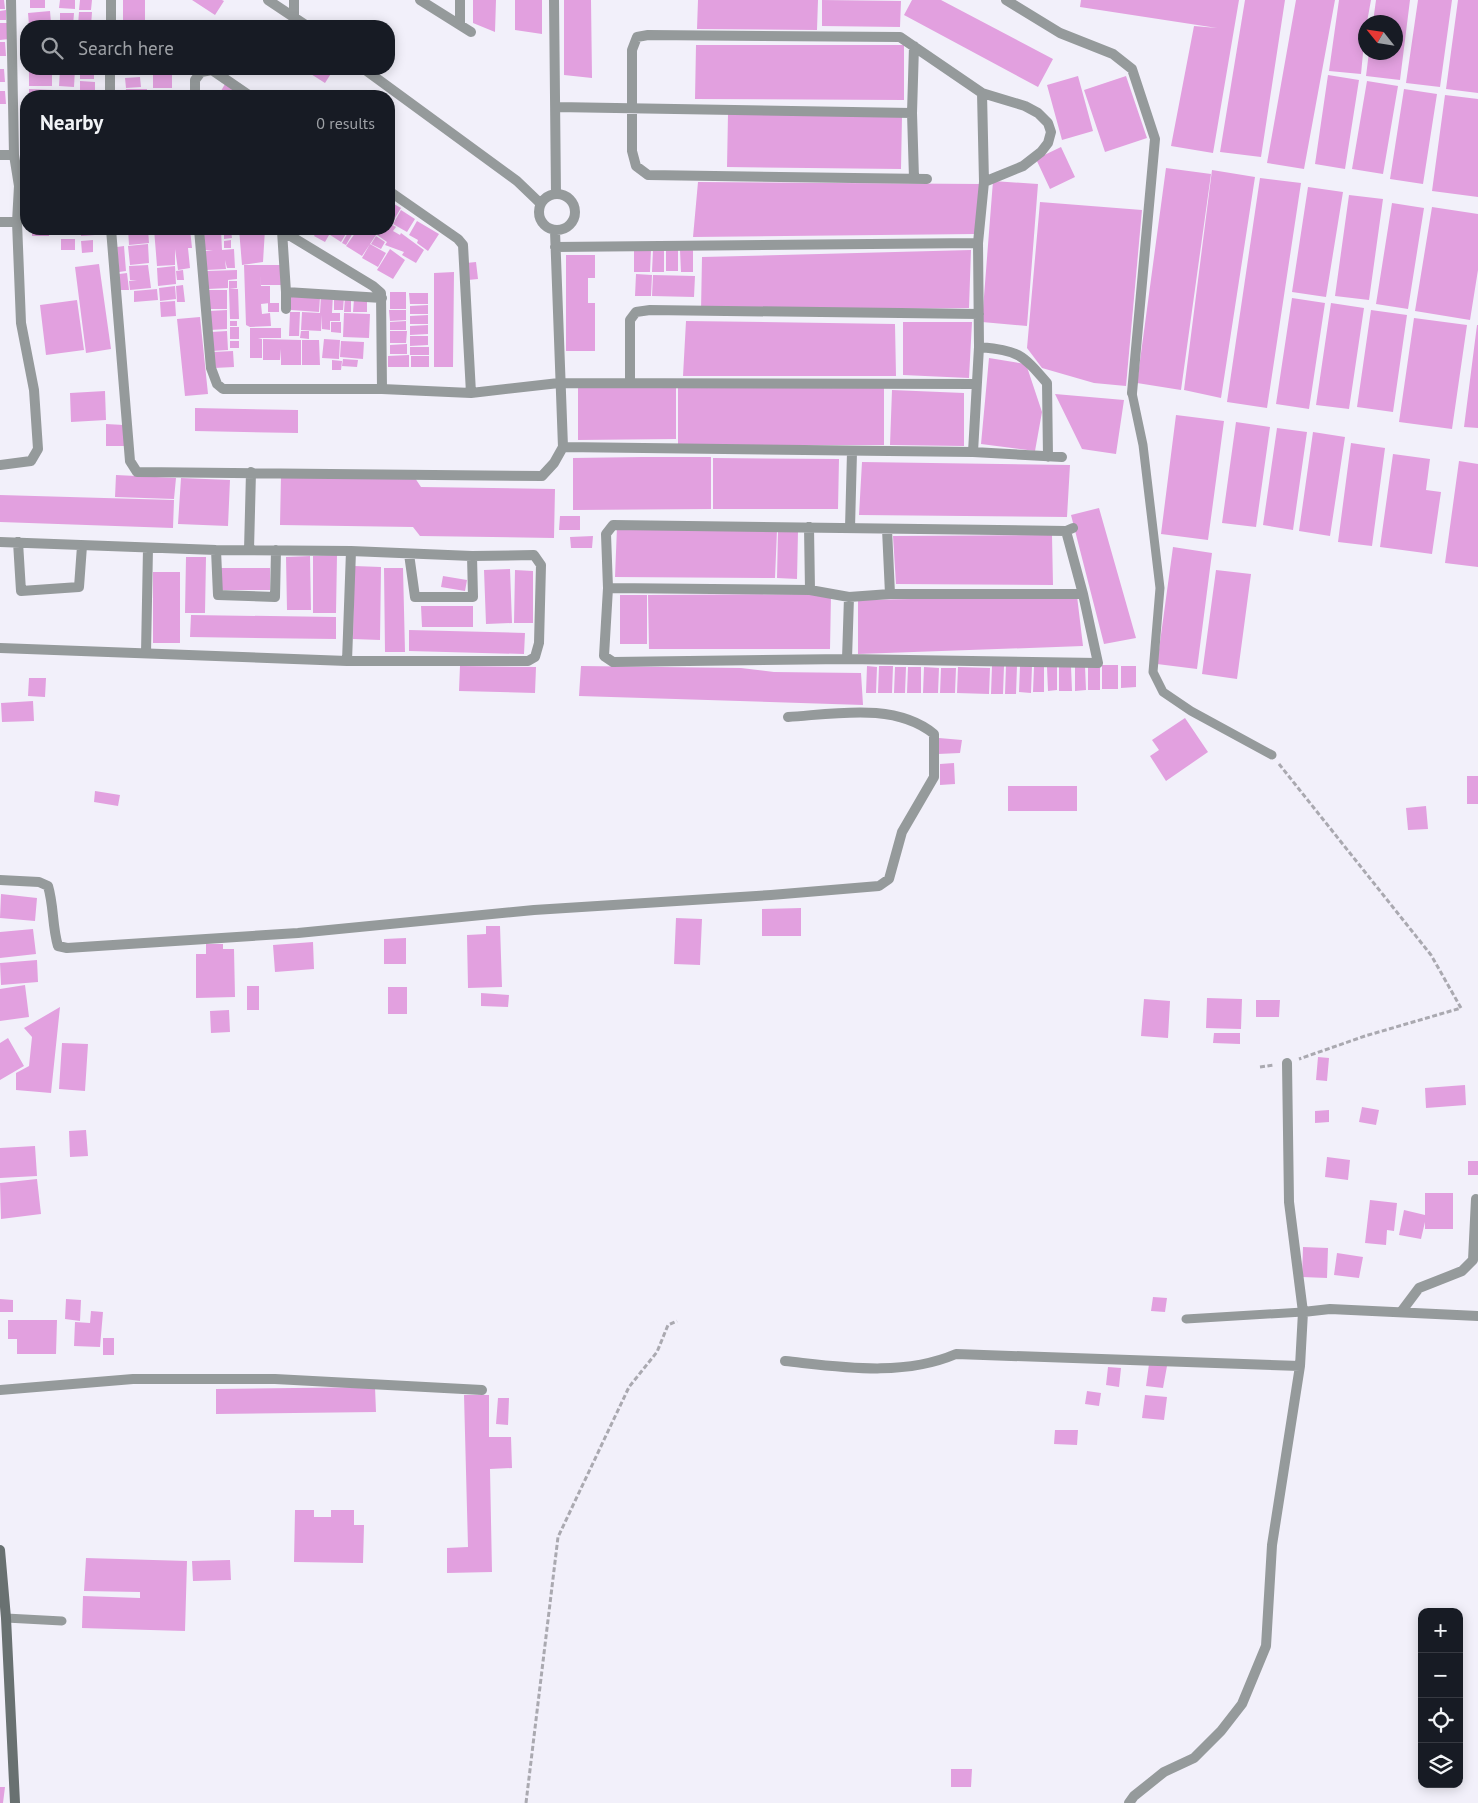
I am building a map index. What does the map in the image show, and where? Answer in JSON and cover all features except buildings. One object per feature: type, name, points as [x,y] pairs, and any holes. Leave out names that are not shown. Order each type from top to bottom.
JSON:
[{"type":"main road","points":[[0,1550],[6,1618],[16,1803]]},
{"type":"street","points":[[11,0],[14,154],[20,178]]},
{"type":"street","points":[[111,0],[111,20]]},
{"type":"street","points":[[268,0],[298,20]]},
{"type":"street","points":[[294,0],[294,17]]},
{"type":"street","points":[[420,0],[471,32]]},
{"type":"street","points":[[460,0],[460,24]]},
{"type":"street","points":[[554,0],[556,194]]},
{"type":"street","points":[[1006,0],[1060,33],[1113,54],[1132,69],[1146,111],[1155,139],[1132,392]]},
{"type":"street","points":[[927,178],[648,175],[636,166],[632,151],[632,50],[637,37],[648,35],[900,37],[982,93],[1025,106],[1038,113],[1048,123],[1051,132],[1048,143],[1041,152],[1023,166],[984,182]]},
{"type":"street","points":[[914,46],[912,113],[914,178]]},
{"type":"street","points":[[110,75],[110,90]]},
{"type":"street","points":[[195,90],[195,80],[199,75]]},
{"type":"street","points":[[219,75],[241,90]]},
{"type":"street","points":[[372,75],[393,90]]},
{"type":"street","points":[[395,92],[517,181],[541,204]]},
{"type":"street","points":[[973,452],[979,314],[978,243],[984,182],[982,93]]},
{"type":"street","points":[[556,107],[632,110],[912,113]]},
{"type":"street","points":[[0,155],[14,154]]},
{"type":"street","points":[[556,194],[568,197],[575,207],[576,213],[572,224],[567,228],[555,231],[549,229],[541,221],[539,215],[541,204],[545,199],[556,194]]},
{"type":"street","points":[[395,195],[458,239],[462,245],[471,393]]},
{"type":"street","points":[[0,465],[31,461],[38,449],[34,390],[21,323],[17,222],[20,200]]},
{"type":"street","points":[[0,222],[17,222]]},
{"type":"street","points":[[111,235],[130,461],[137,472],[542,476],[554,462],[563,447],[559,383],[555,231]]},
{"type":"street","points":[[200,235],[211,368],[218,384],[223,389],[382,390],[471,393],[559,383],[976,384]]},
{"type":"street","points":[[280,235],[286,309]]},
{"type":"street","points":[[288,235],[378,289],[382,298],[382,390]]},
{"type":"street","points":[[556,247],[978,243]]},
{"type":"street","points":[[286,292],[382,298]]},
{"type":"street","points":[[630,383],[630,320],[636,312],[650,310],[979,314]]},
{"type":"street","points":[[978,347],[1011,350],[1024,357],[1047,383],[1048,457]]},
{"type":"street","points":[[563,447],[973,452],[1062,457]]},
{"type":"street","points":[[850,528],[852,452]]},
{"type":"street","points":[[249,550],[251,472]]},
{"type":"street","points":[[613,525],[850,528],[1070,529],[1098,663],[847,659],[613,662],[604,656],[608,588],[606,534],[613,525]]},
{"type":"street","points":[[809,527],[810,590]]},
{"type":"street","points":[[887,529],[890,594]]},
{"type":"street","points":[[0,542],[216,550],[351,551],[472,556],[534,555],[541,565],[539,643],[535,657],[528,661],[346,660],[0,648]]},
{"type":"street","points":[[18,542],[22,591],[79,587],[82,546]]},
{"type":"street","points":[[146,653],[148,548]]},
{"type":"street","points":[[216,550],[218,596],[274,597],[276,550]]},
{"type":"street","points":[[346,660],[351,551]]},
{"type":"street","points":[[409,554],[415,597],[472,597],[472,556]]},
{"type":"street","points":[[608,588],[810,590],[848,597],[890,594],[1083,594]]},
{"type":"street","points":[[847,659],[848,597]]},
{"type":"street","points":[[0,880],[39,882],[48,886],[52,897],[54,933],[58,946],[67,948],[298,932],[534,910],[752,897],[878,886],[888,879],[902,832],[934,777],[934,734],[924,725],[906,718],[871,713],[788,717]]},
{"type":"street","points":[[1128,1803],[1164,1772],[1194,1758],[1221,1731],[1242,1704],[1266,1646],[1272,1545],[1300,1366],[1303,1312],[1289,1202],[1287,1063]]},
{"type":"street","points":[[1401,1312],[1419,1288],[1462,1271],[1472,1260],[1476,1199]]},
{"type":"street","points":[[1303,1312],[1330,1309],[1478,1316]]},
{"type":"street","points":[[785,1362],[861,1369],[928,1365],[956,1354],[1300,1366]]},
{"type":"street","points":[[0,1390],[133,1379],[275,1379],[482,1390]]},
{"type":"lane","points":[[1132,392],[1143,445],[1160,588],[1153,672],[1163,692],[1192,711],[1272,755]]},
{"type":"lane","points":[[1186,1319],[1303,1312]]},
{"type":"lane","points":[[6,1618],[62,1621]]},
{"type":"path","points":[[1260,1068],[1287,1063],[1365,1036],[1461,1008],[1431,955],[1272,755]]},
{"type":"path","points":[[526,1803],[558,1537],[629,1387],[657,1352],[668,1325],[678,1321]]}]
